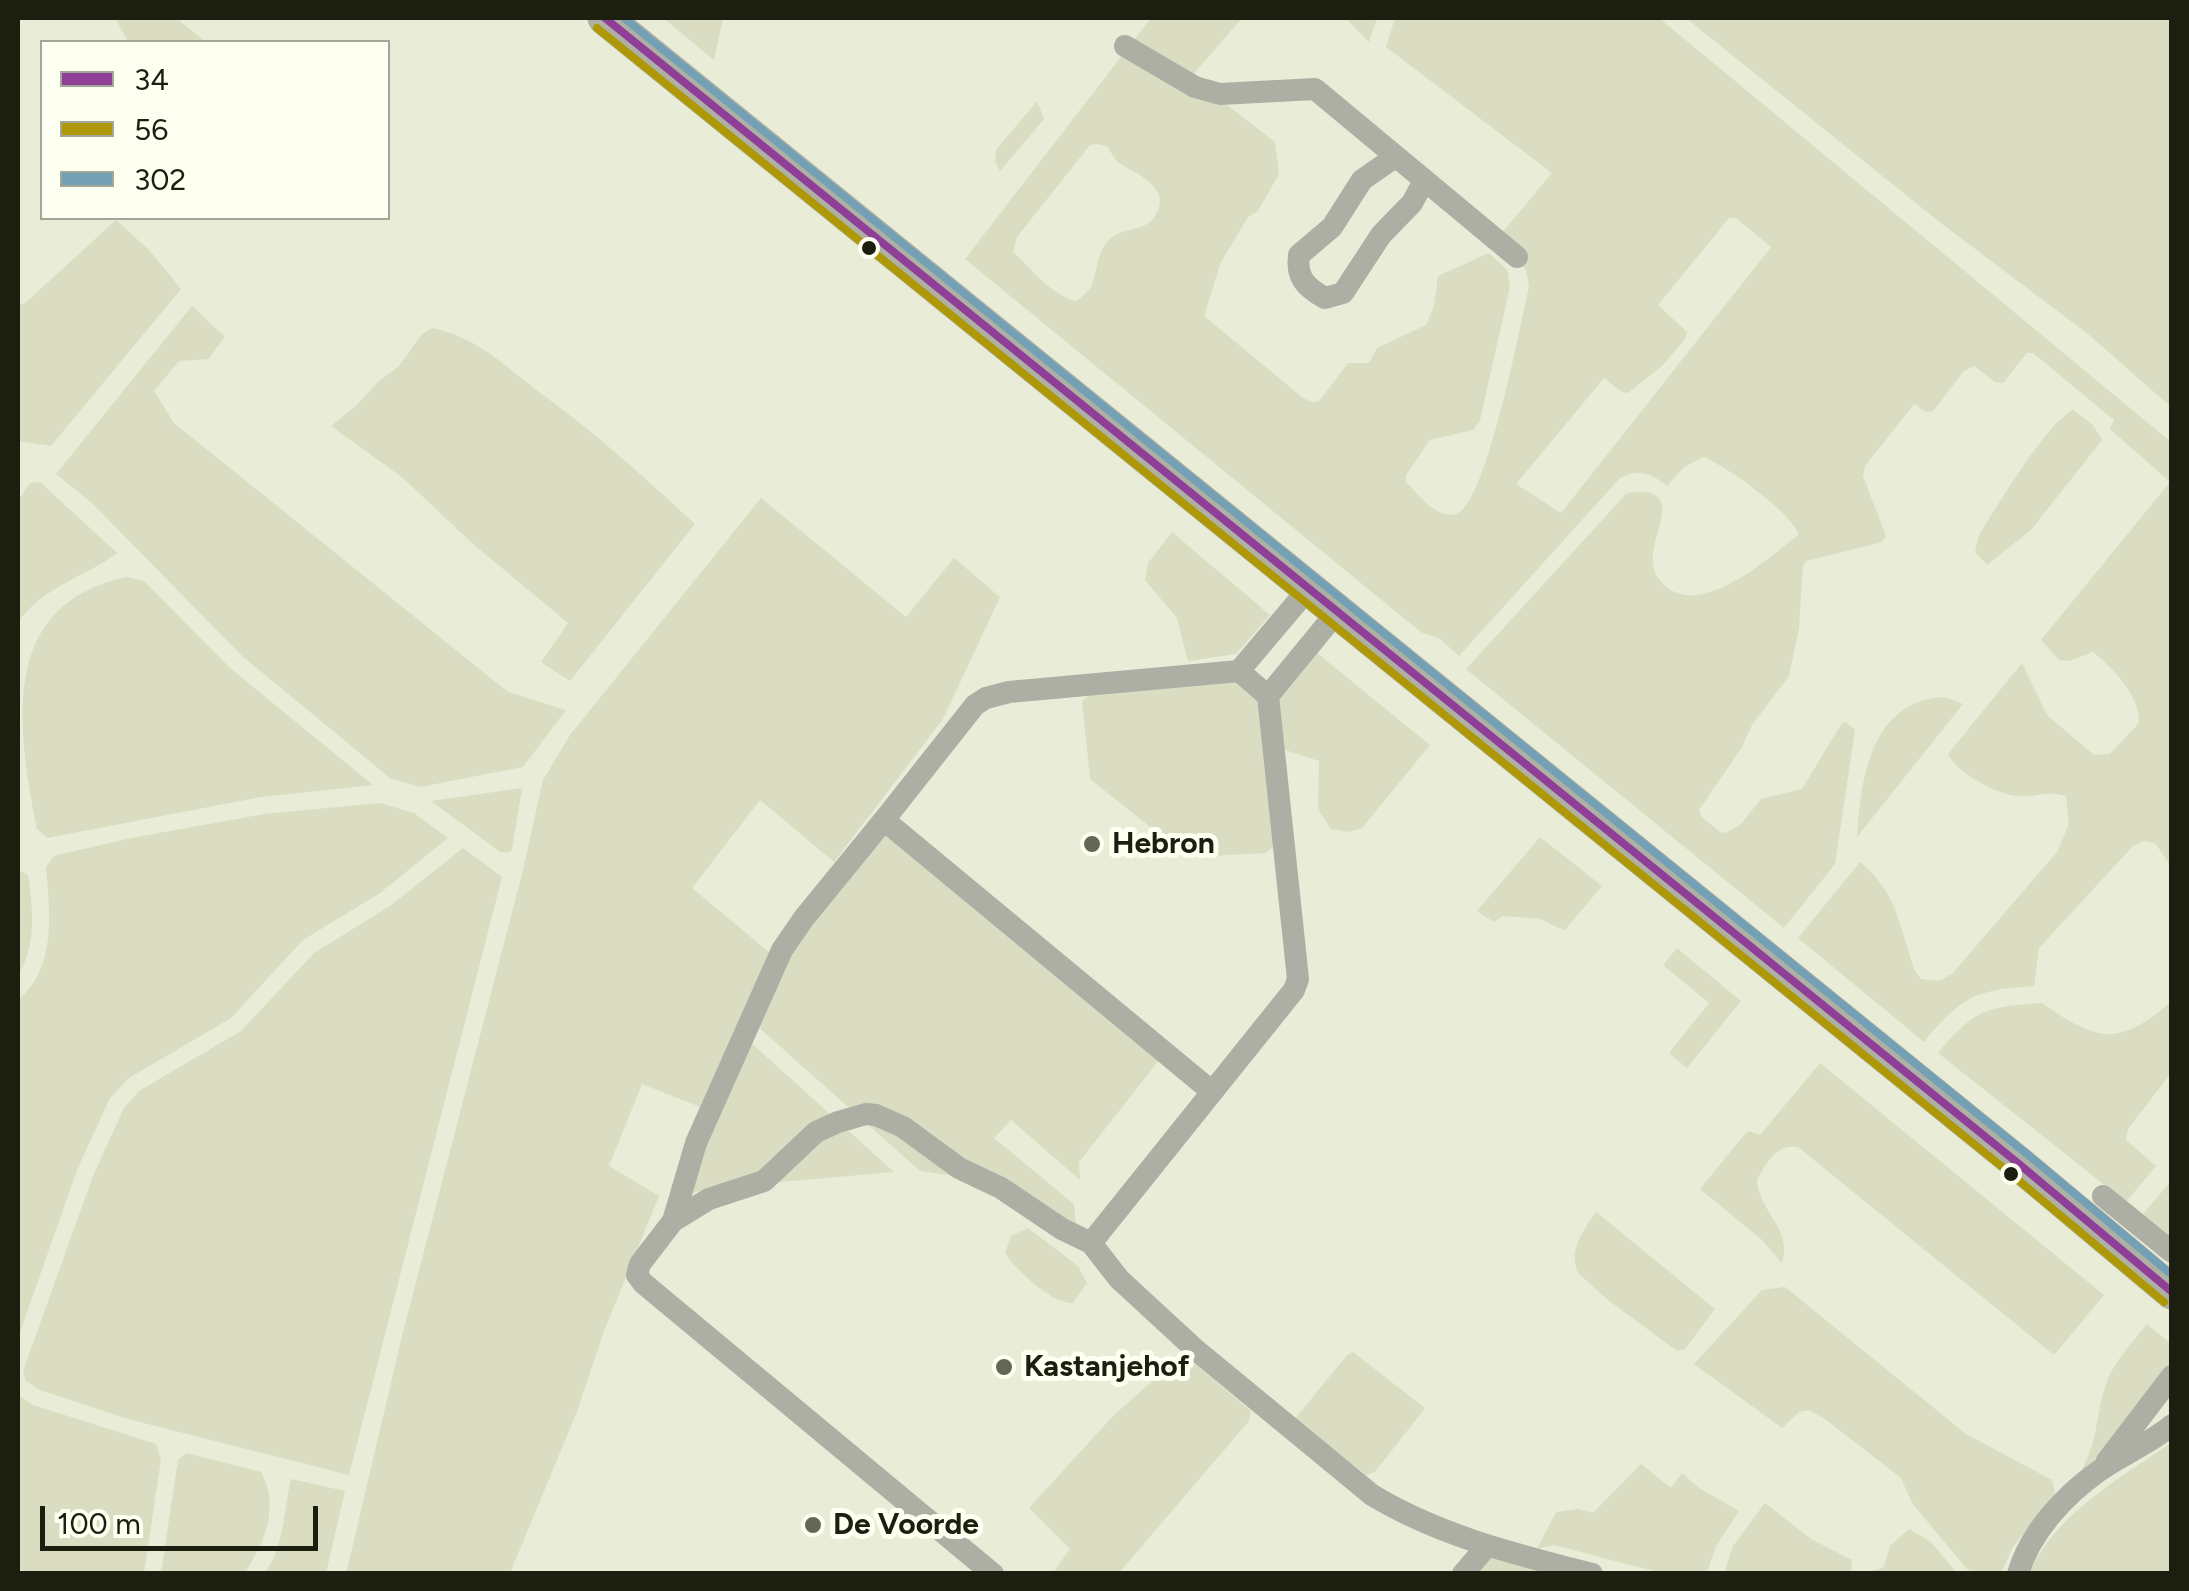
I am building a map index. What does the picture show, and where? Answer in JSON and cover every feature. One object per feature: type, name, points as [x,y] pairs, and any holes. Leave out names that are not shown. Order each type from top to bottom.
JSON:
[{"type":"main road","points":[[605,18],[2172,1292]]},
{"type":"street","points":[[1125,46],[1195,87],[1220,94],[1315,90],[1517,256]]},
{"type":"street","points":[[1395,158],[1362,180],[1332,227],[1299,255],[1297,271],[1308,288],[1324,298],[1343,293],[1381,235],[1412,203],[1424,181]]},
{"type":"street","points":[[993,1574],[639,1280],[640,1264],[672,1221],[696,1143],[782,950],[964,718],[986,698],[1010,692],[1239,671],[1308,588]]},
{"type":"street","points":[[1268,696],[1337,612]]},
{"type":"street","points":[[1091,1243],[1294,990],[1298,979],[1268,696],[1239,671]]},
{"type":"street","points":[[884,820],[1210,1090]]},
{"type":"street","points":[[672,1221],[709,1199],[764,1182],[816,1132],[855,1116],[876,1114],[902,1126],[959,1168],[1001,1188],[1062,1229],[1091,1243],[1119,1278],[1196,1350],[1372,1495],[1402,1513],[1486,1547],[1592,1574]]},
{"type":"street","points":[[2103,1196],[2172,1252]]},
{"type":"street","points":[[2018,1574],[2041,1527],[2101,1469],[2172,1376]]},
{"type":"street","points":[[2101,1469],[2139,1449],[2172,1424]]},
{"type":"street","points":[[1463,1574],[1486,1547]]},
{"type":"green space","points":[[115,18],[176,18],[204,40],[127,40]]},
{"type":"green space","points":[[663,18],[723,18],[714,60]]},
{"type":"green space","points":[[1151,18],[1242,18],[1191,77],[1275,142],[1279,174],[1221,262],[1204,316],[1314,403],[1348,363],[1369,363],[1377,348],[1426,325],[1434,306],[1438,276],[1489,253],[1508,271],[1510,287],[1480,420],[1473,430],[1430,440],[1406,475],[1406,482],[1428,504],[1442,513],[1456,514],[1479,480],[1490,448],[1529,286],[1526,270],[1501,234],[1552,173],[1386,47],[1395,18],[1659,18],[2171,442],[2171,866],[2155,843],[2144,841],[2133,846],[2039,948],[2034,986],[1971,998],[1949,1014],[1924,1042],[1798,938],[1860,862],[1889,897],[1914,969],[1921,979],[1938,981],[1952,974],[2057,852],[2069,824],[2066,796],[2017,796],[1998,791],[1968,775],[1948,754],[2022,663],[2047,715],[2094,755],[2110,754],[2139,723],[2131,693],[2093,652],[2069,661],[2059,660],[2041,640],[2170,482],[2110,429],[2114,420],[2033,353],[2027,353],[2003,383],[1995,382],[1974,366],[1964,371],[1933,411],[1926,412],[1914,404],[1865,466],[1863,476],[1886,536],[1882,542],[1806,561],[1803,566],[1799,628],[1789,676],[1752,725],[1742,747],[1699,810],[1702,817],[1726,833],[1741,824],[1761,799],[1802,789],[1842,723],[1855,730],[1835,864],[1784,928],[1466,669],[1626,494],[1646,492],[1661,502],[1654,568],[1666,587],[1684,595],[1719,589],[1737,580],[1799,534],[1771,502],[1704,457],[1684,467],[1667,486],[1645,473],[1620,478],[1459,656],[1439,638],[1422,633],[965,259]],"holes":[[[1090,145],[1107,146],[1119,163],[1151,184],[1160,198],[1159,206],[1150,222],[1109,240],[1092,284],[1075,301],[1049,287],[1013,252],[1017,237]],[[1729,218],[1736,218],[1771,247],[1561,513],[1516,484],[1604,378],[1628,393],[1662,366],[1685,339],[1687,332],[1658,305]]]},
{"type":"green space","points":[[1345,18],[1377,18],[1369,42]]},
{"type":"green space","points":[[1686,18],[2171,18],[2171,407],[2088,334],[1942,224]]},
{"type":"green space","points":[[1037,101],[1044,119],[1000,171],[995,161],[996,150]]},
{"type":"green space","points":[[116,220],[149,250],[181,289],[51,446],[18,441],[18,302],[23,305]]},
{"type":"green space","points":[[192,306],[225,337],[208,359],[179,361],[154,391],[174,423],[508,692],[566,710],[523,767],[420,787],[390,778],[241,655],[92,503],[56,474]]},
{"type":"green space","points":[[432,328],[464,339],[491,355],[602,441],[695,524],[570,681],[541,662],[568,623],[473,544],[403,478],[331,426],[399,366],[421,335]]},
{"type":"green space","points":[[2073,410],[2093,425],[2102,440],[2031,530],[1987,565],[1975,552],[1979,535],[2037,447]]},
{"type":"green space","points":[[40,482],[117,553],[52,591],[18,622],[18,501],[30,483]]},
{"type":"green space","points":[[761,498],[906,617],[954,558],[1000,597],[943,719],[834,862],[760,800],[692,888],[770,953],[700,1107],[642,1084],[609,1166],[659,1196],[510,1573],[346,1574],[543,780],[570,735]]},
{"type":"green space","points":[[1172,532],[1270,615],[1236,654],[1188,661],[1177,618],[1145,580],[1148,563]]},
{"type":"green space","points":[[127,577],[144,581],[230,668],[373,785],[261,797],[47,838],[37,829],[24,748],[26,673],[37,640],[56,613],[86,591]]},
{"type":"green space","points":[[1312,649],[1430,745],[1362,828],[1350,832],[1331,829],[1318,809],[1319,761],[1282,749],[1276,694]]},
{"type":"green space","points":[[1234,677],[1258,698],[1274,846],[1266,853],[1188,857],[1090,779],[1082,701],[1096,690]]},
{"type":"green space","points":[[1945,697],[1963,704],[1857,837],[1867,768],[1886,727],[1920,701]]},
{"type":"green space","points":[[522,788],[512,850],[507,853],[500,852],[431,801]]},
{"type":"green space","points":[[380,803],[414,813],[448,838],[380,893],[303,940],[231,1018],[129,1078],[110,1098],[77,1170],[18,1338],[18,1000],[31,987],[45,956],[49,920],[46,867],[54,856],[126,839],[264,814]]},
{"type":"green space","points":[[884,831],[1160,1059],[1079,1162],[1080,1180],[1011,1120],[994,1138],[1074,1204],[1077,1238],[970,1178],[920,1171],[755,1024],[792,946]]},
{"type":"green space","points":[[1540,837],[1602,886],[1565,930],[1538,919],[1503,916],[1494,922],[1477,911]]},
{"type":"green space","points":[[463,848],[502,877],[349,1475],[128,1419],[40,1390],[26,1381],[23,1371],[93,1176],[124,1108],[139,1091],[241,1031],[314,953],[390,906]]},
{"type":"green space","points":[[18,870],[28,875],[32,914],[31,940],[18,975]]},
{"type":"green space","points":[[1677,948],[1741,1001],[1687,1068],[1669,1053],[1709,1003],[1663,965]]},
{"type":"green space","points":[[2171,1002],[2171,1073],[2128,1129],[2126,1140],[2156,1166],[2126,1202],[1938,1053],[1972,1019],[2007,1006],[2042,1003],[2078,1026],[2108,1034],[2136,1027]]},
{"type":"green space","points":[[748,1040],[894,1172],[712,1188],[680,1196]]},
{"type":"green space","points":[[1820,1063],[2104,1295],[2054,1355],[1798,1147],[1778,1151],[1757,1180],[1763,1202],[1783,1240],[1782,1263],[1762,1240],[1700,1189],[1744,1135],[1749,1131],[1760,1135]]},
{"type":"green space","points":[[2171,1181],[2171,1238],[2143,1214]]},
{"type":"green space","points":[[1596,1212],[1715,1309],[1685,1349],[1677,1351],[1578,1273],[1576,1249]]},
{"type":"green space","points":[[1028,1228],[1078,1266],[1087,1283],[1073,1303],[1045,1292],[1005,1253],[1011,1236]]},
{"type":"green space","points":[[1785,1287],[1966,1434],[2052,1480],[2055,1493],[2013,1547],[2001,1573],[1975,1573],[1967,1569],[1912,1503],[1901,1478],[1825,1419],[1809,1410],[1799,1412],[1782,1428],[1694,1364],[1762,1290]]},
{"type":"green space","points":[[2147,1324],[2171,1344],[2171,1368],[2118,1438],[2085,1472],[2082,1469],[2109,1376]]},
{"type":"green space","points":[[1353,1352],[1425,1408],[1375,1472],[1366,1475],[1294,1420]]},
{"type":"green space","points":[[1183,1354],[1251,1411],[1249,1421],[1119,1573],[1053,1573],[1070,1549],[1029,1508],[1114,1415]]},
{"type":"green space","points":[[18,1395],[33,1405],[156,1444],[161,1460],[144,1573],[18,1573]]},
{"type":"green space","points":[[2171,1443],[2171,1573],[2029,1574],[2041,1552],[2072,1515]]},
{"type":"green space","points":[[186,1453],[261,1472],[269,1498],[268,1524],[245,1573],[161,1573],[178,1460]]},
{"type":"green space","points":[[1641,1464],[1671,1488],[1682,1473],[1699,1488],[1739,1511],[1716,1546],[1707,1573],[1661,1573],[1554,1545],[1537,1549],[1556,1512],[1578,1509],[1593,1513]]},
{"type":"green space","points":[[291,1479],[345,1491],[326,1573],[265,1573],[280,1539]]},
{"type":"green space","points":[[1765,1503],[1811,1539],[1852,1560],[1851,1573],[1724,1573],[1733,1546]]},
{"type":"green space","points":[[1909,1529],[1930,1541],[1957,1573],[1867,1573],[1884,1567],[1890,1546]]},
{"type":"green space","points":[[1490,1557],[1559,1574],[1475,1574]]},
{"type":"transit line","name":"34","points":[[605,18],[2172,1292]]},
{"type":"transit line","name":"302","points":[[624,18],[2172,1275]]},
{"type":"transit line","name":"56","points":[[597,28],[2164,1302]]},
{"type":"place","name":"Hebron","points":[[1092,844]]},
{"type":"place","name":"Kastanjehof","points":[[1004,1367]]},
{"type":"place","name":"De Voorde","points":[[813,1525]]}]
